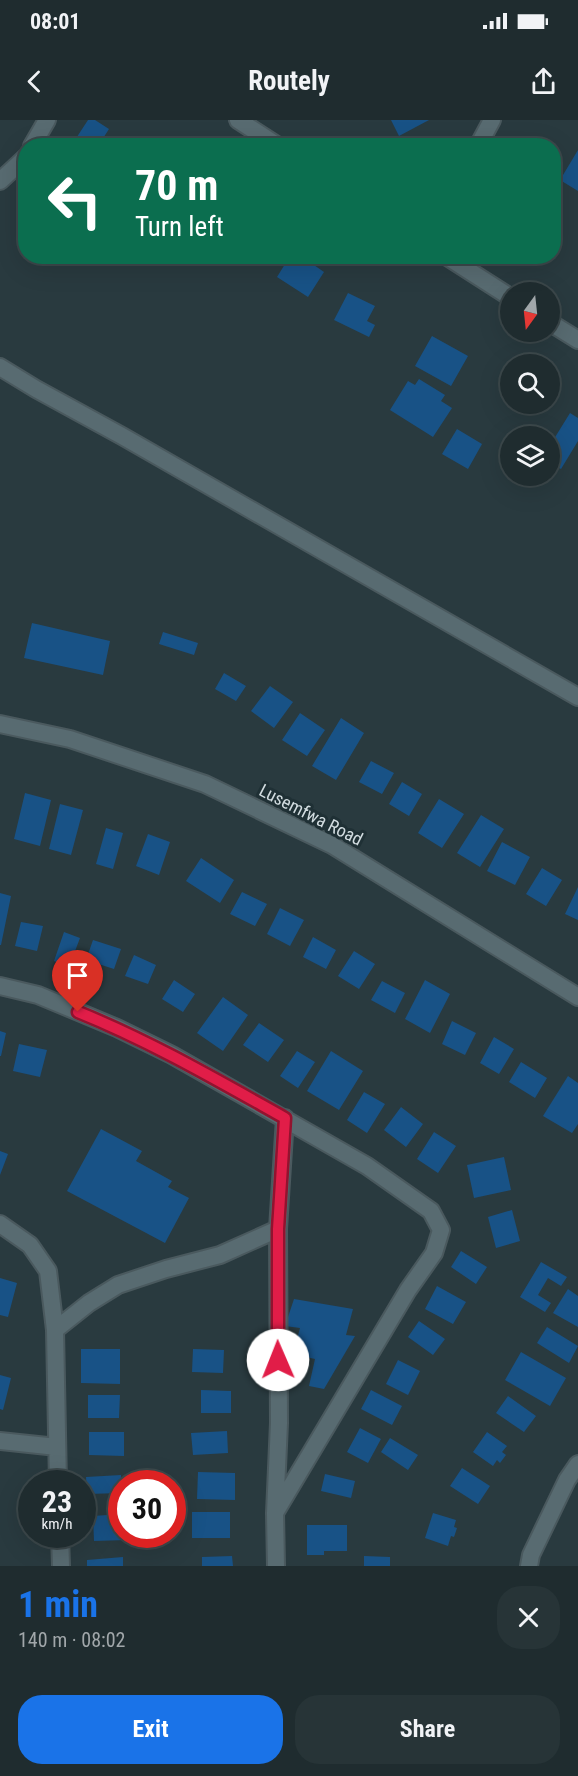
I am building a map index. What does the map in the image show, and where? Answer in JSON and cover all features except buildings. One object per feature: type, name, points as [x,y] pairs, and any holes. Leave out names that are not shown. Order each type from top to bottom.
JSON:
[{"type":"street","points":[[37,138],[47,120]]},
{"type":"street","points":[[238,120],[266,138]]},
{"type":"street","points":[[482,138],[492,120]]},
{"type":"street","points":[[0,182],[18,165]]},
{"type":"street","points":[[458,264],[500,291]]},
{"type":"street","points":[[560,329],[578,340]]},
{"type":"street","points":[[0,367],[578,697]]},
{"type":"street","name":"Lusemfwa Road","points":[[0,724],[70,739],[205,784],[332,845],[578,997]]},
{"type":"street","points":[[0,986],[38,995],[117,1028],[172,1055],[367,1166],[431,1211],[441,1230],[434,1253],[403,1300],[275,1513]]},
{"type":"street","points":[[276,1566],[275,1513],[279,1423],[278,1229],[285,1118]]},
{"type":"street","points":[[0,1224],[30,1245],[48,1271],[55,1330],[58,1470]]},
{"type":"street","points":[[55,1330],[89,1303],[118,1285],[166,1269],[220,1255],[278,1229]]},
{"type":"street","points":[[0,1441],[57,1447]]},
{"type":"street","points":[[529,1566],[531,1555],[541,1534],[567,1480],[578,1464]]},
{"type":"street","points":[[60,1548],[61,1566]]},
{"type":"route","points":[[78,1012],[172,1055],[285,1118],[278,1229],[278,1360]]}]
